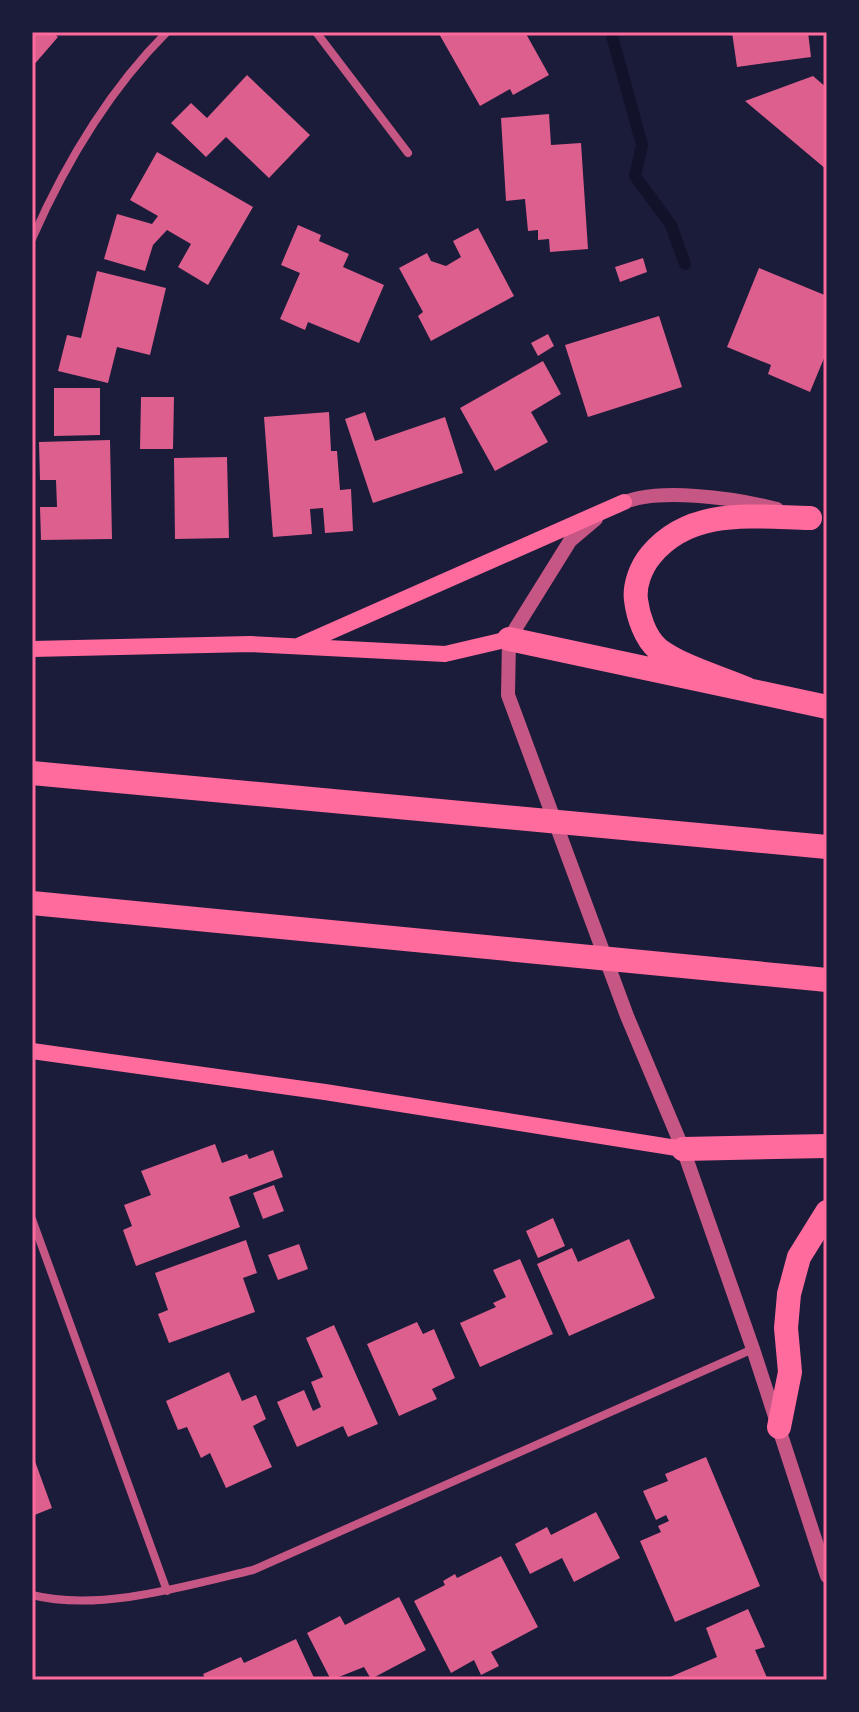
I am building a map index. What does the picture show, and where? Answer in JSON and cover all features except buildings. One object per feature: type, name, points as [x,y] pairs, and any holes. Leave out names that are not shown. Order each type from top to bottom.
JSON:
[{"type":"highway","points":[[747,689],[655,647],[637,613],[634,589],[646,561],[663,540],[688,524],[746,517],[818,522]]},
{"type":"highway","points":[[509,639],[827,707]]},
{"type":"highway","points":[[32,773],[827,847]]},
{"type":"highway","points":[[32,903],[827,980]]},
{"type":"highway","points":[[683,1149],[827,1146]]},
{"type":"highway","points":[[779,1427],[790,1372],[786,1328],[789,1294],[799,1257],[827,1212]]},
{"type":"main road","points":[[297,646],[624,502]]},
{"type":"main road","points":[[32,649],[297,646],[445,654],[509,639]]},
{"type":"main road","points":[[32,1051],[325,1092],[683,1149]]},
{"type":"street","points":[[32,239],[55,187],[132,67],[167,32]]},
{"type":"street","points":[[316,32],[408,153]]},
{"type":"street","points":[[818,522],[712,497],[671,496],[624,502],[588,524],[570,541],[509,639],[508,695],[627,1016],[683,1149],[753,1349],[827,1576]]},
{"type":"street","points":[[32,1219],[167,1591]]},
{"type":"street","points":[[32,1595],[61,1602],[167,1591],[253,1570],[753,1349]]},
{"type":"waterway","points":[[611,32],[642,145],[635,176],[671,225],[685,264]]}]
